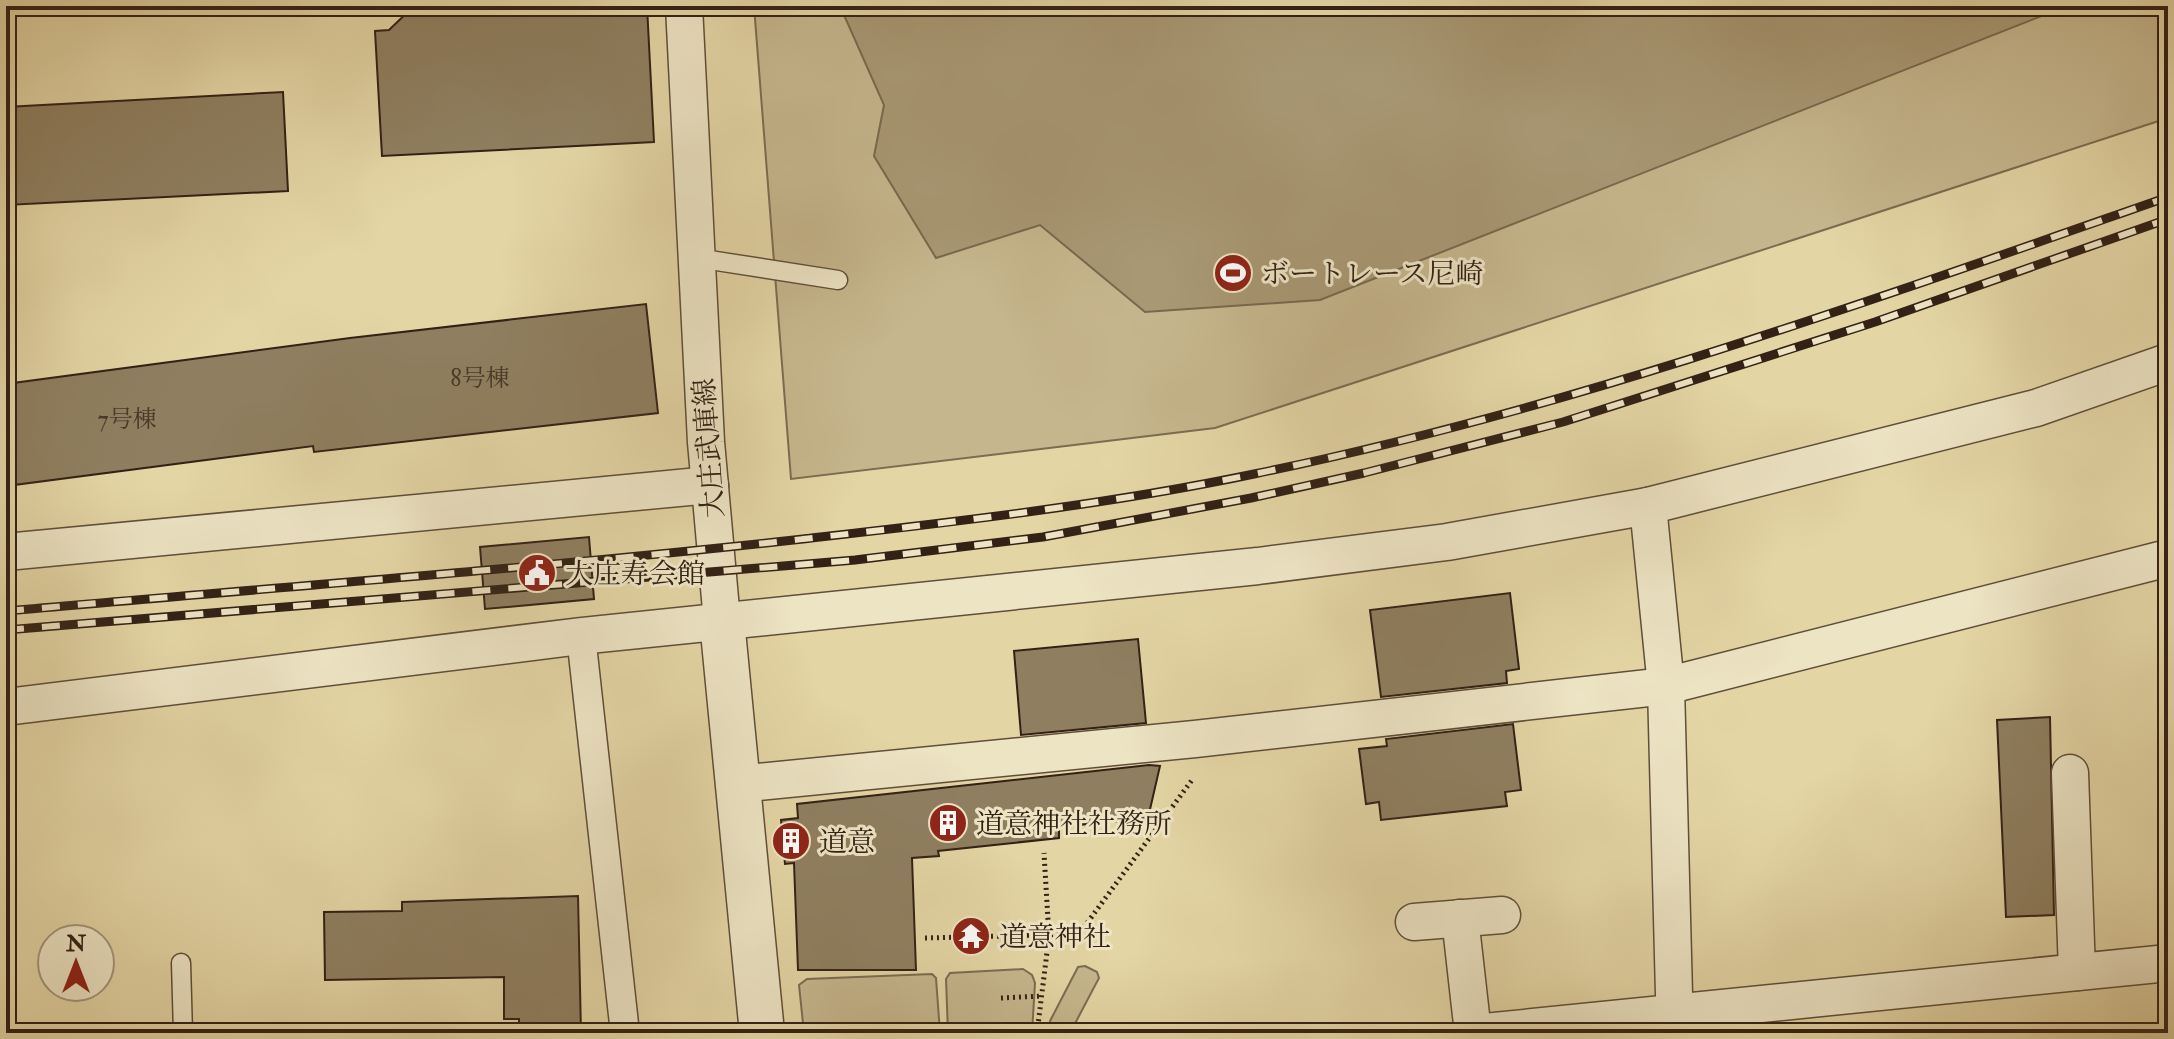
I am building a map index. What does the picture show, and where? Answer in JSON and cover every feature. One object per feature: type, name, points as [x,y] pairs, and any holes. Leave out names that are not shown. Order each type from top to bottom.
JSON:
[{"type":"street","name":"大庄武庫線","points":[[684,6],[710,485],[762,1033]]},
{"type":"street","points":[[6,707],[581,636],[1258,566],[1447,542],[1648,506],[2036,408],[2168,362]]},
{"type":"street","points":[[6,552],[710,485]]},
{"type":"street","points":[[1648,506],[1666,686],[1675,1023]]},
{"type":"street","points":[[738,784],[1195,739],[1666,686],[2168,558]]},
{"type":"street","points":[[581,636],[625,1033]]},
{"type":"street","points":[[2070,773],[2077,972]]},
{"type":"street","points":[[1414,922],[1502,915]]},
{"type":"street","points":[[1460,918],[1474,1033],[1675,1023],[2168,963]]},
{"type":"lane","points":[[697,258],[838,280]]},
{"type":"lane","points":[[181,963],[183,1033]]},
{"type":"path","points":[[925,938],[1079,934],[1192,780],[1195,739]]},
{"type":"path","points":[[1037,1033],[1049,936],[1044,853]]},
{"type":"path","points":[[1001,998],[1042,996]]},
{"type":"shaded area","name":"ボートレース尼崎","points":[[754,6],[2168,6],[2168,118],[1215,428],[791,479]]},
{"type":"shaded area","points":[[840,6],[2067,6],[1320,300],[1145,312],[1040,225],[936,258],[874,156],[884,105]]},
{"type":"shaded area","points":[[1085,966],[1097,972],[1099,978],[1070,1033],[1051,1033],[1050,1021],[1078,967]]},
{"type":"shaded area","points":[[1023,969],[1032,975],[1035,983],[1032,1033],[948,1033],[946,979],[950,973]]},
{"type":"shaded area","points":[[932,974],[936,978],[940,1033],[804,1033],[799,985],[807,979]]},
{"type":"building","points":[[414,6],[647,6],[654,142],[382,156],[375,31],[389,30]]},
{"type":"building","points":[[283,92],[288,191],[6,205],[6,107]]},
{"type":"building","points":[[646,304],[658,413],[314,452],[313,446],[6,486],[6,384],[350,338]]},
{"type":"building","name":"大庄寿会館","points":[[589,537],[594,599],[485,609],[480,547]]},
{"type":"building","points":[[1510,593],[1519,669],[1506,671],[1507,683],[1381,697],[1370,610]]},
{"type":"building","points":[[1138,639],[1146,723],[1021,735],[1014,651]]},
{"type":"building","points":[[2050,717],[2054,915],[2006,917],[1997,720]]},
{"type":"building","points":[[1513,724],[1521,790],[1505,792],[1507,806],[1381,820],[1379,802],[1366,804],[1359,749],[1387,746],[1386,739]]},
{"type":"building","points":[[1160,766],[1148,818],[1059,827],[1059,838],[938,851],[939,856],[912,858],[916,970],[798,970],[794,863],[785,864],[781,820],[798,818],[797,804]]},
{"type":"building","points":[[578,896],[581,1033],[519,1033],[519,1019],[504,1019],[504,977],[325,980],[324,912],[402,911],[402,902]]},
{"type":"railway","points":[[6,611],[803,539],[1029,512],[1198,485],[1371,448],[1601,386],[1829,314],[2168,197]]},
{"type":"railway","points":[[6,630],[855,560],[1043,537],[1251,498],[1364,473],[1563,422],[1875,322],[2168,219]]},
{"type":"place","name":"ボートレース尼崎","points":[[1233,273]]},
{"type":"place","name":"大庄寿会館","points":[[537,573]]},
{"type":"place","name":"道意神社社務所","points":[[948,823]]},
{"type":"place","name":"道意","points":[[791,841]]},
{"type":"place","name":"道意神社","points":[[971,936]]}]
